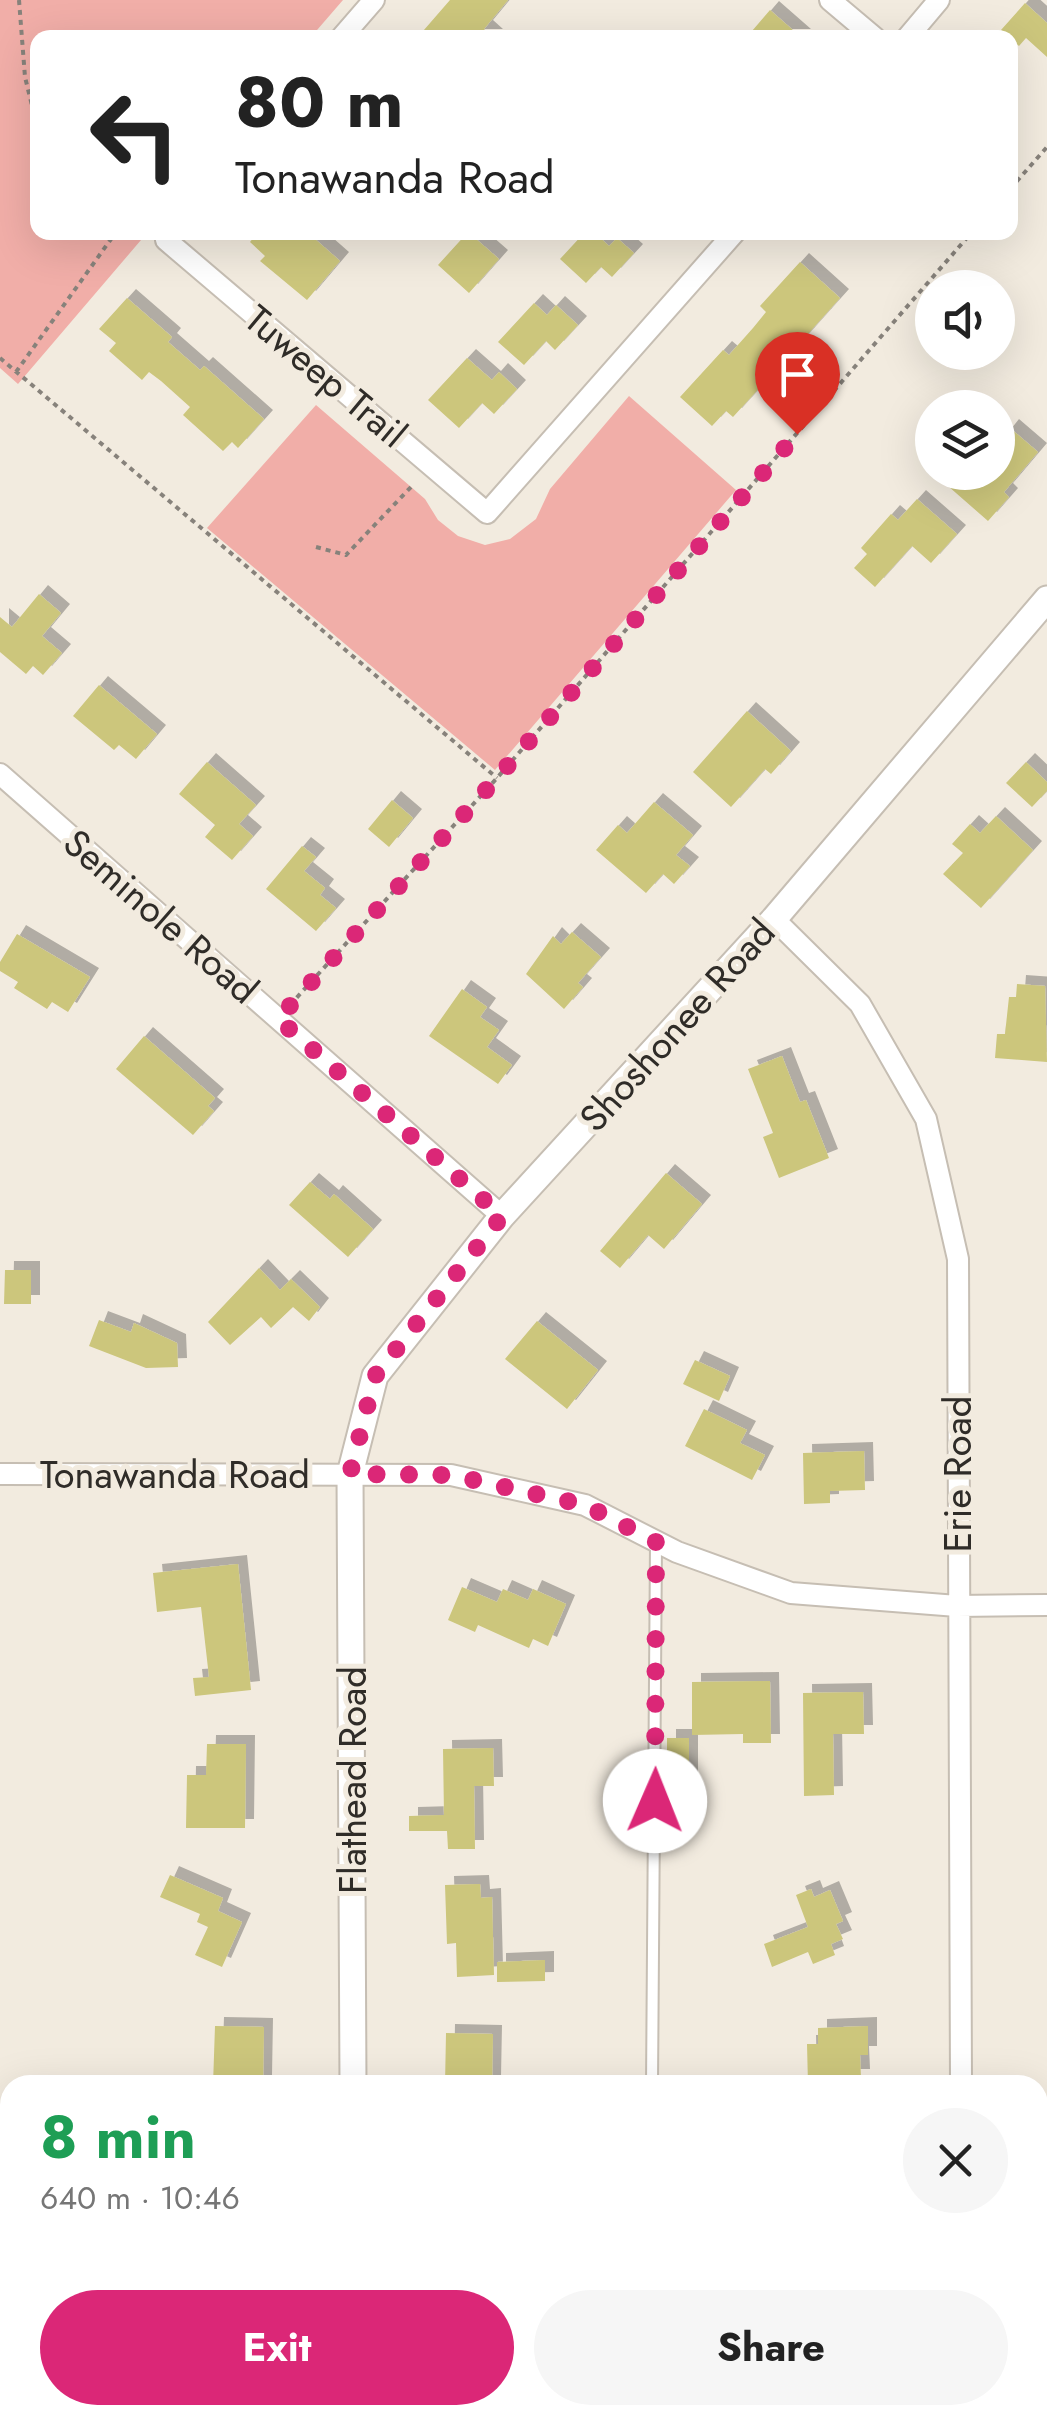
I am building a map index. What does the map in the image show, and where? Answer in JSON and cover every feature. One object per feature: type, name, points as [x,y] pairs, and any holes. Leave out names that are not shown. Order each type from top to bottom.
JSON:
[{"type":"street","points":[[348,30],[374,0]]},
{"type":"street","points":[[830,0],[866,30]]},
{"type":"street","points":[[913,30],[940,0]]},
{"type":"street","name":"Tuweep Trail","points":[[174,240],[487,513],[727,240]]},
{"type":"street","name":"Shoshonee Road","points":[[350,1474],[375,1376],[502,1216],[774,919],[1047,599]]},
{"type":"street","name":"Seminole Road","points":[[0,774],[502,1216]]},
{"type":"street","name":"Erie Road","points":[[774,919],[860,1004],[926,1120],[958,1259],[961,2075]]},
{"type":"street","name":"Tonawanda Road","points":[[0,1474],[451,1475],[585,1505],[656,1542],[790,1593],[957,1606],[1047,1605]]},
{"type":"street","name":"Flathead Road","points":[[350,1474],[353,2075]]},
{"type":"lane","points":[[652,2075],[656,1542]]},
{"type":"path","points":[[19,0],[30,95]]},
{"type":"path","points":[[1018,180],[1047,147]]},
{"type":"path","points":[[16,372],[110,240]]},
{"type":"path","points":[[278,1019],[497,778],[965,240]]},
{"type":"path","points":[[0,358],[497,778]]},
{"type":"path","points":[[316,547],[346,554],[411,487]]},
{"type":"shaded area","points":[[0,0],[343,0],[317,30],[30,30],[30,240],[141,240],[18,384],[0,368]]},
{"type":"shaded area","points":[[629,396],[736,490],[495,770],[207,528],[316,405],[425,499],[438,520],[458,536],[485,545],[510,539],[536,519],[550,489]]},
{"type":"building","points":[[450,0],[508,0],[485,30],[424,30]]},
{"type":"building","points":[[1025,3],[1047,23],[1047,57],[1026,38],[1018,45],[1018,30],[1001,30]]},
{"type":"building","points":[[770,10],[793,30],[753,30]]},
{"type":"building","points":[[316,240],[340,261],[307,300],[260,261],[265,256],[250,242]]},
{"type":"building","points":[[461,240],[477,240],[499,259],[469,293],[438,265]]},
{"type":"building","points":[[578,240],[603,240],[609,246],[619,240],[634,253],[612,277],[601,267],[586,283],[560,259]]},
{"type":"building","points":[[800,262],[840,298],[798,345],[790,338],[755,377],[763,384],[733,417],[726,411],[712,426],[680,397],[723,350],[729,355],[766,312],[760,306]]},
{"type":"building","points":[[127,298],[172,337],[168,342],[200,370],[204,366],[264,419],[238,448],[232,442],[223,451],[183,415],[190,407],[161,381],[149,372],[142,380],[109,351],[116,343],[99,329]]},
{"type":"building","points":[[534,303],[547,315],[556,305],[578,325],[555,350],[546,341],[524,365],[498,342]]},
{"type":"building","points":[[467,358],[492,380],[499,372],[517,389],[494,414],[482,403],[459,428],[428,400]]},
{"type":"building","points":[[1015,432],[1038,452],[1015,479]]},
{"type":"building","points":[[953,490],[1006,490],[1009,497],[988,521]]},
{"type":"building","points":[[917,499],[957,534],[931,563],[912,546],[875,587],[854,568],[867,554],[861,548],[891,514],[898,520]]},
{"type":"building","points":[[39,594],[61,613],[42,636],[62,653],[43,675],[33,666],[26,674],[0,652],[0,617],[12,627]]},
{"type":"building","points":[[99,685],[157,734],[136,759],[119,745],[114,750],[73,716]]},
{"type":"building","points":[[747,711],[791,751],[771,774],[765,769],[731,807],[693,772]]},
{"type":"building","points":[[207,762],[256,805],[239,824],[253,836],[232,860],[205,837],[215,825],[179,794]]},
{"type":"building","points":[[1026,762],[1047,782],[1047,791],[1032,807],[1006,783]]},
{"type":"building","points":[[392,800],[413,818],[389,847],[368,829]]},
{"type":"building","points":[[654,802],[693,835],[676,855],[690,866],[674,884],[663,874],[646,893],[596,850],[618,825],[627,833]]},
{"type":"building","points":[[996,816],[1033,850],[981,908],[943,874],[963,853],[952,844],[970,824],[980,833]]},
{"type":"building","points":[[302,846],[316,857],[304,871],[325,888],[320,895],[336,908],[316,931],[266,889]]},
{"type":"building","points":[[572,932],[601,957],[578,983],[583,987],[564,1009],[526,974],[553,936],[561,944]]},
{"type":"building","points":[[17,934],[90,977],[68,1012],[52,1002],[47,1009],[14,988],[18,982],[0,971],[0,962]]},
{"type":"building","points":[[1017,984],[1045,986],[1047,1062],[995,1058],[997,1034],[1005,1034],[1009,997],[1016,997]]},
{"type":"building","points":[[462,989],[487,1007],[480,1017],[499,1030],[487,1047],[512,1065],[498,1084],[429,1036]]},
{"type":"building","points":[[144,1036],[215,1098],[208,1106],[214,1111],[193,1135],[116,1069]]},
{"type":"building","points":[[782,1056],[800,1102],[806,1100],[829,1158],[779,1178],[763,1137],[773,1133],[748,1069]]},
{"type":"building","points":[[666,1173],[702,1204],[664,1249],[648,1235],[620,1268],[600,1251]]},
{"type":"building","points":[[310,1182],[330,1199],[334,1194],[373,1229],[348,1257],[289,1205]]},
{"type":"building","points":[[259,1268],[280,1290],[291,1279],[320,1307],[309,1321],[293,1307],[271,1328],[261,1317],[230,1345],[208,1322]]},
{"type":"building","points":[[5,1270],[31,1270],[31,1304],[4,1304]]},
{"type":"building","points":[[99,1320],[131,1332],[134,1323],[177,1343],[178,1367],[146,1368],[89,1346]]},
{"type":"building","points":[[537,1321],[598,1370],[567,1409],[505,1359]]},
{"type":"building","points":[[695,1360],[730,1376],[719,1401],[683,1384]]},
{"type":"building","points":[[704,1409],[747,1430],[740,1443],[765,1455],[752,1480],[685,1446]]},
{"type":"building","points":[[864,1451],[865,1490],[830,1491],[830,1503],[804,1504],[803,1453]]},
{"type":"building","points":[[238,1564],[251,1690],[195,1696],[193,1678],[209,1677],[201,1607],[157,1612],[153,1573]]},
{"type":"building","points":[[462,1587],[497,1602],[503,1589],[528,1600],[533,1589],[566,1604],[548,1646],[533,1639],[529,1648],[478,1625],[475,1632],[448,1620]]},
{"type":"building","points":[[770,1681],[771,1743],[743,1743],[743,1734],[692,1735],[692,1682]]},
{"type":"building","points":[[863,1692],[864,1734],[833,1734],[834,1795],[804,1796],[803,1693]]},
{"type":"building","points":[[667,1738],[689,1738],[689,1785],[667,1786]]},
{"type":"building","points":[[207,1744],[246,1744],[245,1828],[186,1828],[187,1775],[206,1775]]},
{"type":"building","points":[[493,1748],[494,1786],[474,1786],[475,1849],[448,1849],[447,1831],[409,1831],[409,1816],[444,1815],[443,1749]]},
{"type":"building","points":[[170,1875],[223,1898],[218,1911],[242,1922],[222,1967],[195,1955],[208,1927],[197,1922],[200,1914],[160,1897]]},
{"type":"building","points":[[480,1884],[481,1898],[492,1897],[494,1975],[457,1977],[456,1943],[447,1944],[445,1885]]},
{"type":"building","points":[[811,1889],[814,1897],[830,1890],[843,1921],[836,1924],[843,1939],[831,1944],[835,1955],[813,1964],[808,1952],[772,1967],[764,1944],[808,1927],[796,1895]]},
{"type":"building","points":[[545,1960],[545,1981],[497,1982],[497,1962]]},
{"type":"building","points":[[215,2026],[264,2027],[263,2075],[213,2075]]},
{"type":"building","points":[[868,2026],[868,2055],[860,2055],[861,2075],[808,2075],[807,2044],[818,2044],[818,2028]]},
{"type":"building","points":[[446,2033],[493,2034],[492,2075],[445,2075]]},
{"type":"route","points":[[655,1801],[656,1542],[585,1505],[451,1475],[350,1474],[375,1376],[502,1216],[278,1019],[497,778],[797,434]]}]
